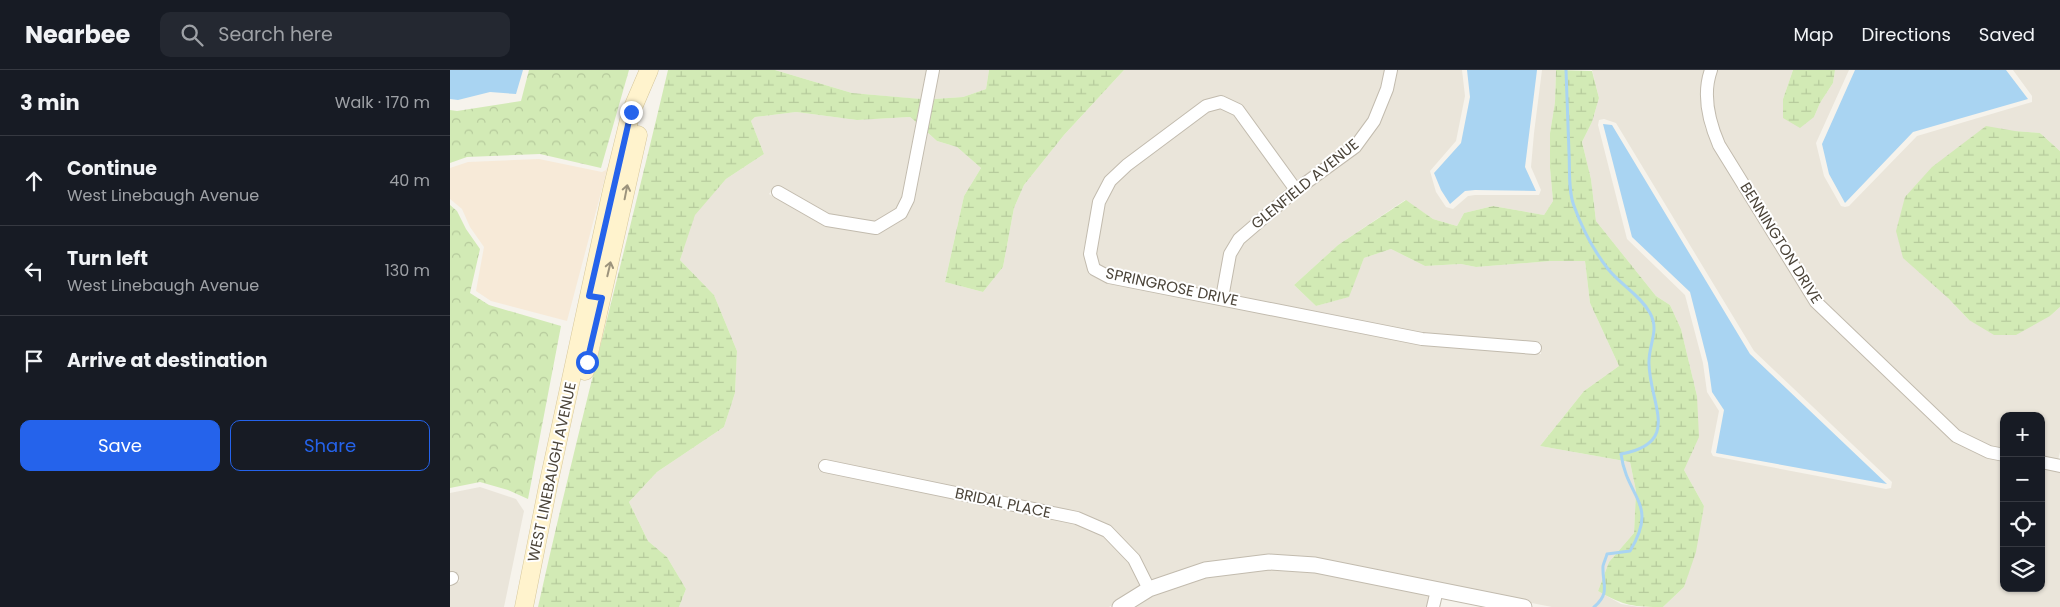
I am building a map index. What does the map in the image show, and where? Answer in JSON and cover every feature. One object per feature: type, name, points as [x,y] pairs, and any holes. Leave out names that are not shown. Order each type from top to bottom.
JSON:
[{"type":"main road","name":"WEST LINEBAUGH AVENUE","points":[[524,607],[608,238],[631,112],[648,73]]},
{"type":"main road","name":"WEST LINEBAUGH AVENUE","points":[[531,607],[595,297]]},
{"type":"street","points":[[778,192],[827,220],[876,228],[902,213],[908,199],[933,70]]},
{"type":"street","name":"GLENFIELD AVENUE","points":[[1222,298],[1230,254],[1239,239],[1296,190],[1355,147],[1374,121],[1388,89],[1392,70]]},
{"type":"street","name":"BENNINGTON DRIVE","points":[[1711,70],[1707,102],[1711,127],[1719,145],[1816,302],[1956,436],[1989,452],[2000,454]]},
{"type":"street","name":"SPRINGROSE DRIVE","points":[[1296,190],[1238,110],[1221,102],[1206,106],[1127,165],[1110,181],[1099,202],[1090,254],[1094,269],[1109,277],[1422,339],[1535,348]]},
{"type":"street","points":[[2045,463],[2060,466]]},
{"type":"street","name":"BRIDAL PLACE","points":[[825,466],[1077,518],[1106,531],[1134,559],[1149,590]]},
{"type":"street","points":[[1120,607],[1149,590],[1205,570],[1269,562],[1315,565],[1524,607]]},
{"type":"street","points":[[1433,607],[1437,590]]},
{"type":"shaded area","points":[[775,70],[927,70],[921,99],[919,99],[852,93]]},
{"type":"shaded area","points":[[939,70],[989,70],[986,89],[963,97],[934,99]]},
{"type":"shaded area","points":[[1124,70],[1385,70],[1381,87],[1369,118],[1351,143],[1297,182],[1243,107],[1223,97],[1202,102],[1123,161],[1104,178],[1093,201],[1083,253],[1091,274],[1106,282],[1420,344],[1541,354],[1541,343],[1422,333],[1229,294],[1236,256],[1244,242],[1300,195],[1359,151],[1380,123],[1393,91],[1398,70],[1462,70],[1465,96],[1456,141],[1430,171],[1436,192],[1446,207],[1453,209],[1468,196],[1475,195],[1539,195],[1541,190],[1531,167],[1542,70],[1556,70],[1555,102],[1550,133],[1550,168],[1553,201],[1544,215],[1493,206],[1464,213],[1457,226],[1433,219],[1405,200],[1338,245],[1294,285],[1316,306],[1348,297],[1364,258],[1391,249],[1425,266],[1461,264],[1476,267],[1551,261],[1585,261],[1590,303],[1619,366],[1584,391],[1540,446],[1630,462],[1636,491],[1634,533],[1609,562],[1598,591],[1621,604],[1639,607],[1552,607],[1316,560],[1268,556],[1204,564],[1152,582],[1139,555],[1111,527],[1079,513],[820,460],[818,470],[1075,523],[1103,535],[1129,562],[1142,587],[1109,607],[679,607],[686,589],[667,557],[648,541],[629,502],[657,472],[724,427],[735,393],[737,351],[714,295],[680,260],[694,215],[726,179],[764,154],[751,121],[755,117],[796,112],[857,120],[910,117],[916,122],[902,198],[896,210],[875,222],[829,215],[776,185],[769,194],[824,225],[876,233],[880,233],[907,216],[914,201],[927,132],[937,141],[957,147],[981,168],[964,196],[945,282],[983,292],[1003,267],[1014,208],[1024,185],[1064,135]]},
{"type":"shaded area","points":[[1592,70],[1704,70],[1701,103],[1705,128],[1714,147],[1812,306],[1952,440],[2000,458],[2000,592],[2045,592],[2045,469],[2060,472],[2060,607],[1663,607],[1684,587],[1704,506],[1684,470],[1697,396],[1681,329],[1670,305],[1656,296],[1596,221],[1591,179],[1582,142],[1592,122],[1599,98]],"holes":[[[1604,119],[1616,123],[1754,351],[1892,482],[1891,488],[1886,489],[1713,456],[1711,452],[1719,411],[1707,392],[1703,363],[1685,295],[1627,239],[1598,125],[1599,120]]]},
{"type":"shaded area","points":[[1717,70],[1793,70],[1783,99],[1814,117],[1820,103],[1833,83],[1835,70],[1849,70],[1816,143],[1824,176],[1841,206],[1845,207],[1849,206],[1917,136],[2032,102],[2032,96],[2013,70],[2060,70],[2060,151],[2040,133],[2015,131],[1948,298],[1969,320],[2050,316],[2060,307],[2060,452],[2058,460],[2045,458],[2045,412],[2000,412],[2000,448],[1960,432],[1821,299],[1725,143],[1717,126],[1713,102]]},
{"type":"shaded area","points":[[1220,108],[1233,114],[1288,189],[1235,235],[1217,292],[1111,272],[1099,266],[1096,254],[1105,204],[1115,184],[1131,169],[1209,111]]},
{"type":"shaded area","points":[[539,159],[602,172],[608,166],[567,321],[491,301],[476,291],[484,247],[470,227],[462,209],[450,199],[450,168],[468,162]]},
{"type":"shaded area","points":[[480,487],[516,499],[524,511],[504,607],[450,607],[450,584],[460,581],[455,571],[450,573],[450,493]]},
{"type":"shaded area","points":[[1269,567],[1314,571],[1430,594],[1427,607],[1131,607],[1152,594],[1206,575]]},
{"type":"green space","points":[[529,70],[629,70],[601,168],[540,154],[467,157],[450,163],[450,110],[457,111],[521,101]]},
{"type":"green space","points":[[668,70],[775,70],[852,93],[921,99],[916,122],[910,117],[857,120],[796,112],[755,117],[751,121],[764,154],[726,179],[695,215],[680,260],[714,295],[737,351],[735,393],[724,427],[657,472],[629,502],[648,541],[667,557],[686,589],[679,607],[538,607],[569,472]]},
{"type":"green space","points":[[989,70],[1124,70],[1064,135],[1024,185],[1014,208],[1003,267],[983,292],[945,282],[964,196],[981,168],[957,147],[937,141],[927,132],[934,99],[963,97],[986,89]]},
{"type":"green space","points":[[1556,70],[1592,71],[1599,98],[1592,122],[1582,142],[1591,179],[1596,221],[1656,296],[1670,305],[1681,329],[1697,396],[1699,437],[1684,470],[1704,506],[1696,552],[1684,587],[1663,607],[1629,605],[1598,591],[1609,562],[1634,533],[1636,491],[1630,462],[1540,446],[1584,391],[1619,366],[1590,303],[1585,261],[1551,261],[1476,267],[1461,264],[1425,266],[1391,249],[1364,258],[1349,297],[1316,306],[1294,285],[1338,245],[1406,200],[1433,219],[1457,226],[1464,213],[1493,206],[1544,215],[1553,201],[1550,168],[1550,133],[1555,102]]},
{"type":"green space","points":[[1793,70],[1835,70],[1833,83],[1820,103],[1814,117],[1800,128],[1783,118],[1783,99]]},
{"type":"green space","points":[[1986,126],[2040,133],[2060,151],[2060,307],[2050,316],[2016,335],[1994,335],[1969,320],[1948,298],[1903,258],[1896,231],[1905,197],[1932,167]]},
{"type":"green space","points":[[450,205],[457,211],[466,229],[480,249],[470,293],[489,305],[561,326],[528,499],[508,490],[480,482],[450,488]]},
{"type":"water","points":[[450,70],[523,70],[516,94],[490,92],[458,100],[450,99]]},
{"type":"water","points":[[1467,70],[1537,70],[1525,167],[1536,191],[1465,191],[1450,204],[1441,190],[1434,173],[1461,143],[1470,97]]},
{"type":"water","points":[[1855,70],[2006,70],[2028,99],[1913,132],[1845,203],[1829,174],[1822,144]]},
{"type":"water","points":[[1603,124],[1612,125],[1750,354],[1887,484],[1716,453],[1724,410],[1712,392],[1708,363],[1690,292],[1632,237]]},
{"type":"waterway","points":[[1566,70],[1570,180],[1574,206],[1598,255],[1613,275],[1636,295],[1646,307],[1654,326],[1649,364],[1657,408],[1657,432],[1651,441],[1640,449],[1621,454],[1624,469],[1639,501],[1642,522],[1630,551],[1607,554],[1603,566],[1604,593],[1594,607]]},
{"type":"route","points":[[587,362],[602,298],[589,296],[631,112]]}]
